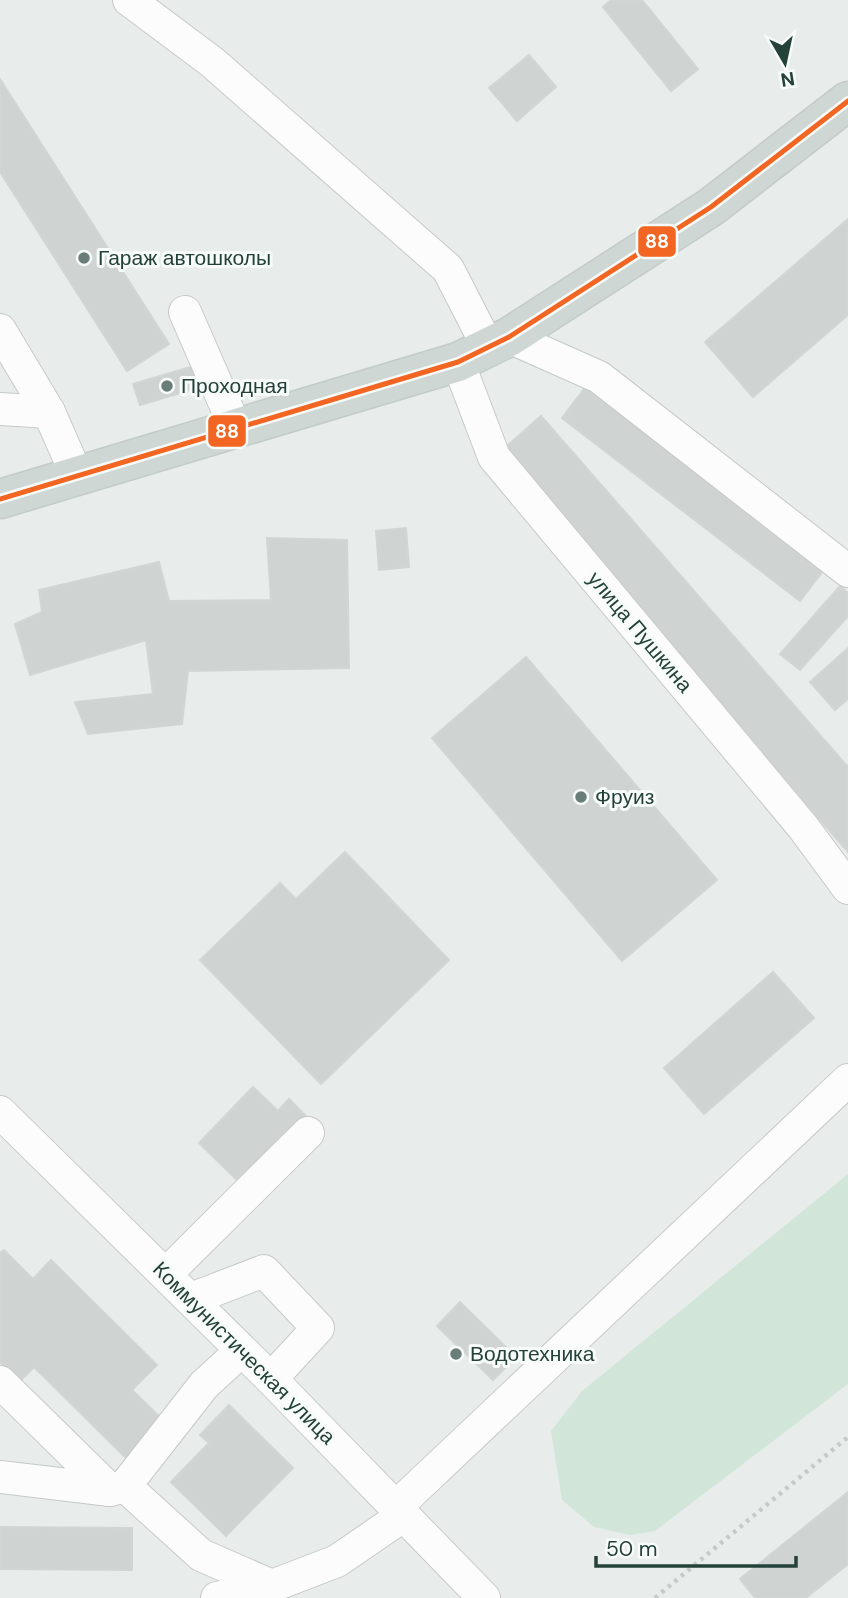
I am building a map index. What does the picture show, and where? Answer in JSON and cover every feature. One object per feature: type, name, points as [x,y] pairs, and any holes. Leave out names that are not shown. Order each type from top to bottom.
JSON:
[{"type":"main road","points":[[0,499],[236,429],[485,348],[711,207],[848,101]]},
{"type":"street","name":"улица Пушкина","points":[[129,0],[212,62],[449,269],[485,348],[494,457],[794,817],[848,888]]},
{"type":"street","points":[[185,312],[236,429]]},
{"type":"street","points":[[0,330],[50,412],[77,476]]},
{"type":"street","points":[[485,348],[599,377],[848,571]]},
{"type":"street","points":[[0,410],[50,412]]},
{"type":"street","points":[[217,1598],[272,1586],[337,1561],[400,1511],[848,1080]]},
{"type":"street","name":"Коммунистическая улица","points":[[0,1112],[271,1379],[484,1598]]},
{"type":"street","points":[[166,1274],[308,1133]]},
{"type":"street","points":[[191,1299],[264,1271],[318,1328],[271,1379]]},
{"type":"street","points":[[117,1488],[204,1385],[241,1350]]},
{"type":"street","points":[[0,1382],[117,1488],[201,1555],[272,1586]]},
{"type":"street","points":[[0,1477],[117,1488]]},
{"type":"path","points":[[655,1598],[848,1437]]},
{"type":"green space","points":[[848,1174],[848,1384],[655,1531],[630,1535],[594,1527],[562,1500],[551,1431],[582,1391]]},
{"type":"building","points":[[611,0],[642,0],[698,69],[671,91],[603,7]]},
{"type":"building","points":[[529,55],[556,87],[517,121],[489,88]]},
{"type":"building","name":"Гараж автошколы","points":[[0,79],[169,344],[127,371],[0,172]]},
{"type":"building","points":[[848,219],[848,315],[753,397],[705,342]]},
{"type":"building","name":"Проходная","points":[[194,366],[200,387],[140,405],[133,384]]},
{"type":"building","points":[[591,380],[829,563],[800,601],[562,418]]},
{"type":"building","points":[[541,416],[848,767],[848,852],[499,453]]},
{"type":"building","points":[[406,528],[409,567],[379,570],[376,531]]},
{"type":"building","points":[[267,538],[347,540],[349,668],[188,671],[182,724],[88,734],[75,702],[153,694],[146,640],[30,675],[15,624],[42,612],[39,590],[159,562],[169,601],[271,600]]},
{"type":"building","points":[[840,586],[848,593],[848,616],[800,670],[780,654]]},
{"type":"building","points":[[848,648],[848,699],[835,710],[810,682]]},
{"type":"building","points":[[526,657],[717,880],[622,961],[432,738]]},
{"type":"building","points":[[345,852],[449,960],[321,1084],[200,960],[280,883],[296,899]]},
{"type":"building","points":[[773,972],[814,1018],[704,1114],[664,1068]]},
{"type":"building","points":[[253,1087],[278,1111],[289,1099],[308,1118],[242,1185],[199,1143]]},
{"type":"building","points":[[4,1250],[33,1279],[51,1260],[157,1365],[132,1390],[166,1423],[129,1461],[34,1367],[20,1381],[0,1362],[0,1253]]},
{"type":"building","points":[[460,1302],[516,1357],[493,1380],[437,1326]]},
{"type":"building","points":[[229,1405],[293,1468],[226,1536],[171,1482],[209,1443],[200,1435]]},
{"type":"building","points":[[848,1492],[848,1564],[806,1598],[755,1598],[740,1579]]},
{"type":"building","points":[[0,1527],[132,1528],[132,1570],[0,1569]]},
{"type":"transit line","name":"88","points":[[0,499],[458,362],[509,337],[711,207],[848,101]]},
{"type":"place","name":"Гараж автошколы","points":[[84,258]]},
{"type":"place","name":"Проходная","points":[[167,386]]},
{"type":"place","name":"Фруиз","points":[[581,797]]},
{"type":"place","name":"Водотехника","points":[[456,1354]]}]
